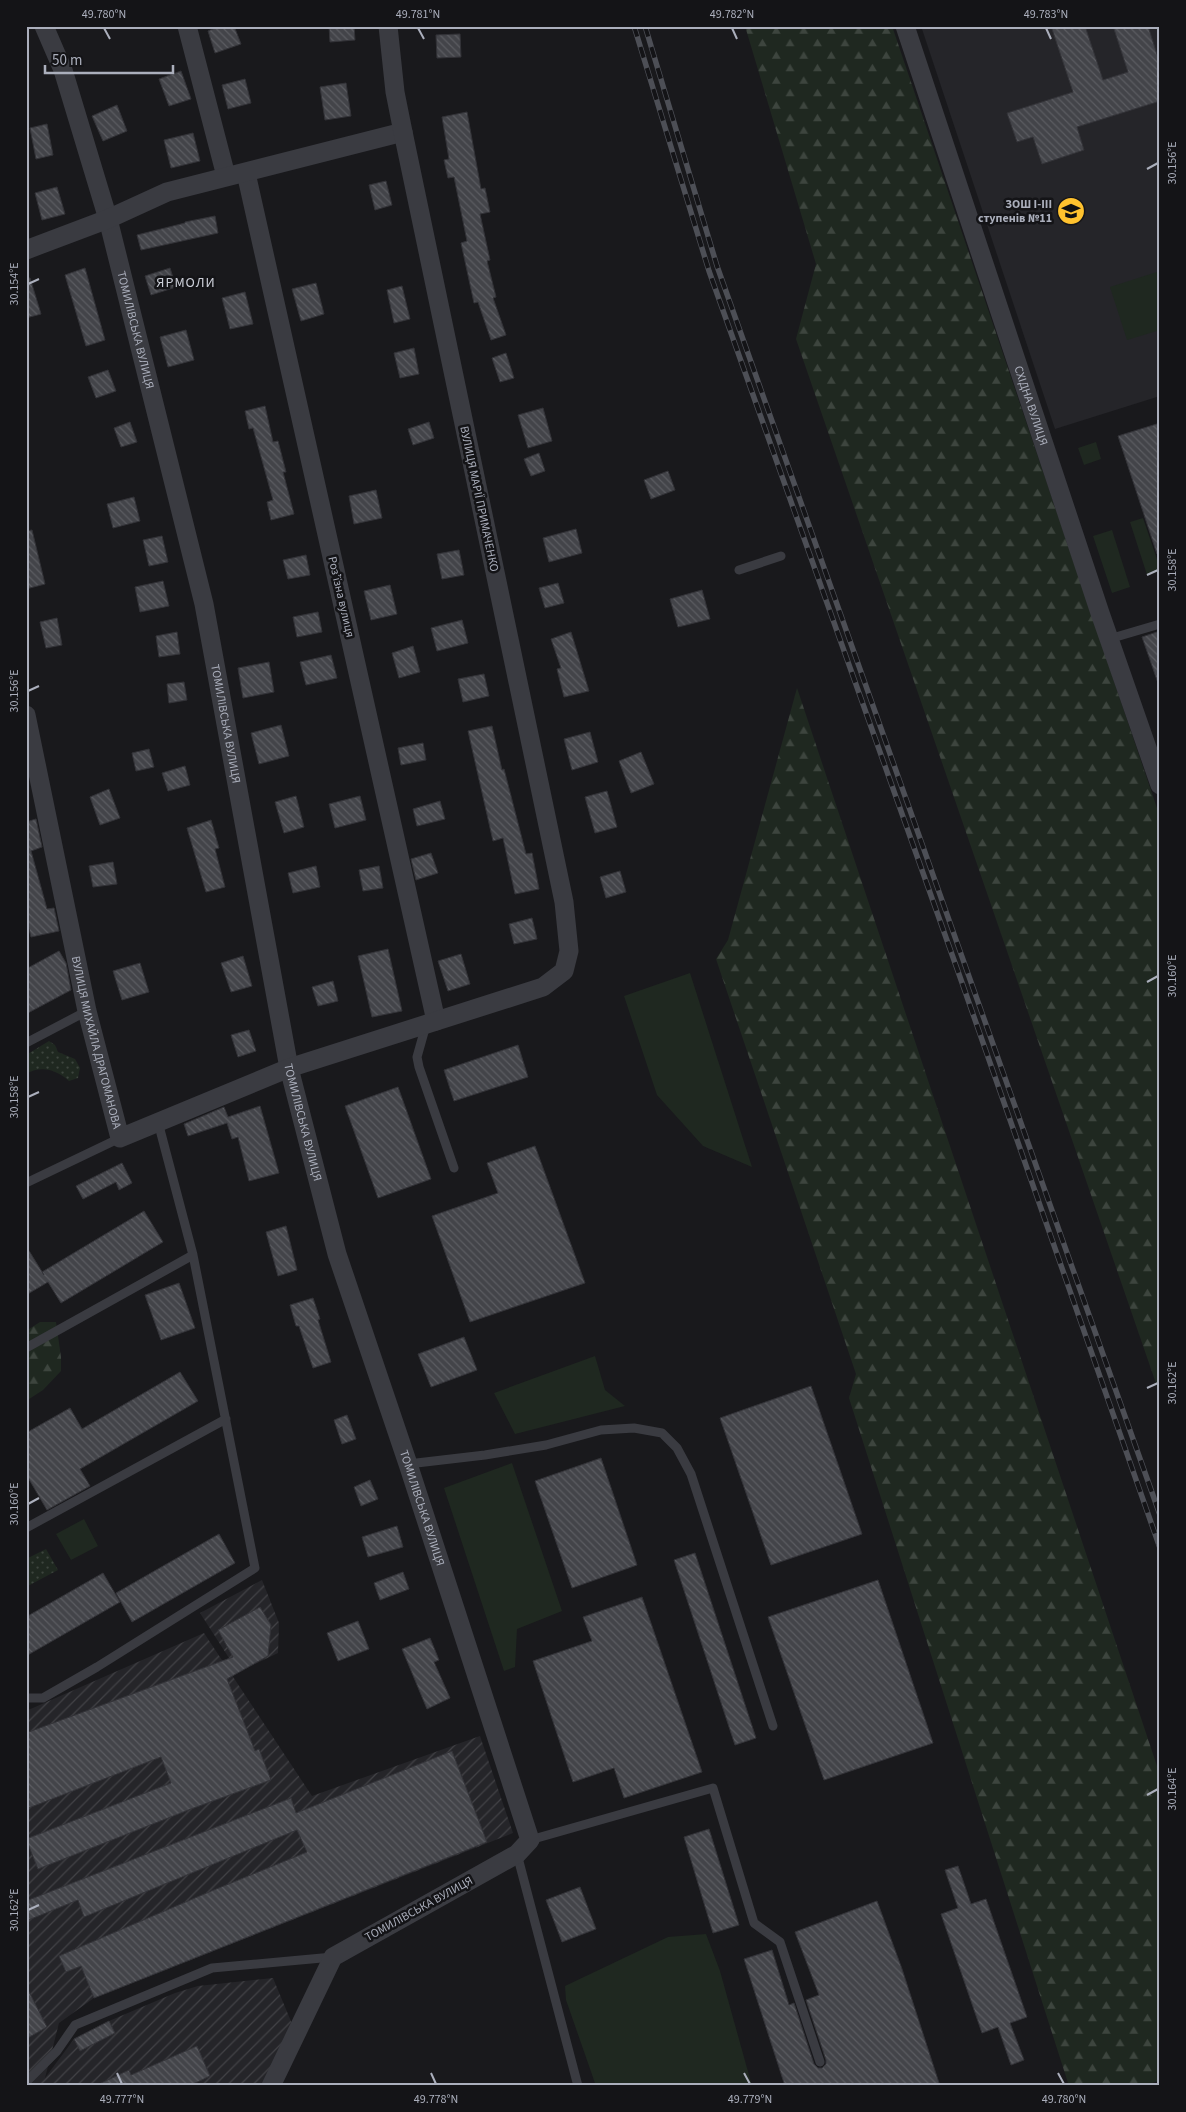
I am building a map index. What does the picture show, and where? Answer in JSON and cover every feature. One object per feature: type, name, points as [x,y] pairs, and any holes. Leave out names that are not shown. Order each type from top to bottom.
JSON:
[{"type":"street","name":"ТОМИЛІВСЬКА ВУЛИЦЯ","points":[[44,26],[63,70],[108,219],[204,604],[289,1068],[337,1254],[408,1464],[530,1840],[517,1854],[333,1957]]},
{"type":"street","points":[[187,26],[226,176]]},
{"type":"street","name":"ВУЛИЦЯ МАРІЇ ПРИМАЧЕНКО","points":[[388,26],[395,92],[402,132],[564,902],[569,951],[564,971]]},
{"type":"street","name":"СХІДНА ВУЛИЦЯ","points":[[905,26],[1109,638],[1160,785]]},
{"type":"street","points":[[26,250],[108,219],[168,192],[402,132]]},
{"type":"street","name":"Розʼїзна вулиця","points":[[246,173],[431,1023]]},
{"type":"street","name":"ВУЛИЦЯ МИХАЙЛА ДРАГОМАНОВА","points":[[26,715],[87,1011],[120,1138],[289,1068],[543,987],[564,971]]},
{"type":"street","points":[[271,2086],[333,1957]]},
{"type":"lane","points":[[739,570],[782,556]]},
{"type":"lane","points":[[1109,638],[1160,624]]},
{"type":"lane","points":[[26,1043],[87,1011]]},
{"type":"lane","points":[[431,1023],[418,1057],[454,1168]]},
{"type":"lane","points":[[26,1698],[43,1698],[97,1667],[256,1568],[193,1255],[158,1122]]},
{"type":"lane","points":[[26,1184],[120,1138]]},
{"type":"lane","points":[[26,1348],[193,1255]]},
{"type":"lane","points":[[26,1528],[226,1419]]},
{"type":"lane","points":[[408,1464],[485,1455],[546,1445],[601,1430],[634,1428],[662,1433],[678,1448],[691,1474],[773,1726]]},
{"type":"lane","points":[[530,1840],[713,1788],[754,1923],[780,1942],[820,2062]]},
{"type":"lane","points":[[517,1854],[578,2086]]},
{"type":"lane","points":[[26,2082],[57,2051],[75,2025],[212,1968],[333,1957]]},
{"type":"shaded area","name":"ЗОШ І-ІІІ ступенів №11","points":[[921,26],[1160,26],[1160,396],[1055,429]]},
{"type":"shaded area","points":[[262,1580],[279,1623],[278,1653],[238,1672],[200,1613]]},
{"type":"shaded area","points":[[204,1633],[312,1796],[480,1736],[513,1833],[94,1998],[59,2023],[45,2078],[74,2039],[109,2021],[175,1993],[198,1986],[273,1978],[295,2031],[266,2086],[26,2086],[26,1711]]},
{"type":"green space","points":[[745,26],[892,26],[1160,817],[1160,1395],[796,339],[816,264]]},
{"type":"green space","points":[[1160,271],[1160,330],[1127,340],[1110,287]]},
{"type":"green space","points":[[1096,442],[1101,459],[1084,465],[1078,448]]},
{"type":"green space","points":[[1143,518],[1160,568],[1160,571],[1147,575],[1130,522]]},
{"type":"green space","points":[[1112,530],[1130,587],[1112,593],[1093,536]]},
{"type":"green space","points":[[797,688],[1160,1775],[1160,2080],[1145,2086],[1069,2086],[849,1398],[856,1374],[716,959],[728,940]]},
{"type":"green space","points":[[690,973],[752,1167],[703,1146],[657,1095],[624,996]]},
{"type":"green space","points":[[49,1041],[55,1045],[58,1052],[75,1059],[80,1068],[78,1078],[69,1081],[59,1074],[43,1069],[26,1074],[26,1055]]},
{"type":"green space","points":[[40,1322],[56,1322],[61,1371],[43,1390],[26,1401],[26,1360],[29,1358],[29,1329]]},
{"type":"green space","points":[[595,1356],[605,1390],[625,1406],[515,1434],[494,1393]]},
{"type":"green space","points":[[512,1463],[562,1611],[517,1629],[515,1667],[504,1671],[444,1488]]},
{"type":"green space","points":[[84,1519],[98,1546],[71,1560],[56,1534]]},
{"type":"green space","points":[[46,1549],[58,1570],[26,1587],[26,1559]]},
{"type":"green space","points":[[706,1934],[720,1971],[752,2086],[596,2086],[566,2000],[565,1986],[668,1937]]},
{"type":"building","points":[[220,26],[234,26],[241,44],[215,53],[208,31]]},
{"type":"building","points":[[329,26],[354,26],[355,40],[330,42]]},
{"type":"building","points":[[1051,26],[1085,26],[1103,80],[1128,72],[1113,26],[1148,26],[1160,64],[1160,101],[1077,127],[1084,150],[1042,164],[1033,137],[1017,142],[1007,113],[1073,92]]},
{"type":"building","points":[[460,34],[461,57],[437,58],[436,35]]},
{"type":"building","points":[[181,71],[191,99],[169,106],[159,79]]},
{"type":"building","points":[[245,79],[251,103],[228,109],[222,85]]},
{"type":"building","points":[[346,83],[351,116],[325,120],[320,87]]},
{"type":"building","points":[[117,105],[127,131],[103,141],[92,116]]},
{"type":"building","points":[[467,112],[481,189],[485,188],[490,212],[480,214],[490,260],[487,261],[496,297],[493,298],[506,335],[491,340],[478,302],[474,303],[461,243],[467,241],[454,177],[448,178],[444,160],[449,159],[442,117]]},
{"type":"building","points":[[47,124],[53,155],[36,159],[30,128]]},
{"type":"building","points":[[193,133],[200,161],[171,168],[164,140]]},
{"type":"building","points":[[386,181],[392,205],[375,210],[369,185]]},
{"type":"building","points":[[57,187],[65,214],[42,220],[35,193]]},
{"type":"building","points":[[215,216],[218,233],[141,250],[137,235]]},
{"type":"building","points":[[85,268],[105,340],[86,346],[65,275]]},
{"type":"building","points":[[170,268],[176,287],[151,295],[145,276]]},
{"type":"building","points":[[26,278],[30,278],[41,314],[26,318]]},
{"type":"building","points":[[316,283],[324,314],[301,321],[292,289]]},
{"type":"building","points":[[402,286],[410,319],[394,323],[387,290]]},
{"type":"building","points":[[245,292],[253,324],[230,329],[222,298]]},
{"type":"building","points":[[186,330],[194,360],[168,367],[160,337]]},
{"type":"building","points":[[414,348],[419,374],[400,378],[394,353]]},
{"type":"building","points":[[506,353],[514,378],[500,382],[492,358]]},
{"type":"building","points":[[108,370],[116,391],[96,398],[88,377]]},
{"type":"building","points":[[265,406],[273,442],[278,441],[286,472],[283,472],[294,514],[271,520],[267,502],[273,500],[253,428],[249,429],[245,411]]},
{"type":"building","points":[[543,408],[552,441],[528,448],[518,415]]},
{"type":"building","points":[[130,422],[137,442],[121,447],[114,428]]},
{"type":"building","points":[[429,422],[434,438],[413,445],[408,429]]},
{"type":"building","points":[[1160,423],[1160,554],[1157,554],[1118,436]]},
{"type":"building","points":[[539,453],[545,471],[531,476],[524,459]]},
{"type":"building","points":[[668,471],[675,490],[651,499],[644,480]]},
{"type":"building","points":[[376,490],[382,518],[354,524],[349,496]]},
{"type":"building","points":[[134,497],[140,521],[113,528],[107,504]]},
{"type":"building","points":[[576,529],[582,553],[549,562],[543,538]]},
{"type":"building","points":[[32,530],[45,584],[26,589],[26,531]]},
{"type":"building","points":[[162,536],[168,562],[149,566],[143,540]]},
{"type":"building","points":[[459,550],[464,575],[442,579],[437,554]]},
{"type":"building","points":[[306,555],[310,575],[288,579],[283,560]]},
{"type":"building","points":[[163,581],[169,606],[140,612],[135,587]]},
{"type":"building","points":[[558,583],[564,603],[545,608],[539,588]]},
{"type":"building","points":[[390,585],[397,614],[371,620],[364,591]]},
{"type":"building","points":[[702,590],[710,619],[678,627],[670,599]]},
{"type":"building","points":[[318,612],[322,632],[297,637],[293,617]]},
{"type":"building","points":[[57,618],[62,645],[46,648],[40,622]]},
{"type":"building","points":[[462,620],[468,643],[437,651],[431,628]]},
{"type":"building","points":[[1160,631],[1160,682],[1158,683],[1142,637]]},
{"type":"building","points":[[177,632],[180,654],[159,657],[156,636]]},
{"type":"building","points":[[571,632],[589,691],[564,697],[557,669],[561,668],[551,639]]},
{"type":"building","points":[[413,646],[420,672],[399,678],[392,653]]},
{"type":"building","points":[[331,655],[337,678],[306,685],[300,662]]},
{"type":"building","points":[[269,662],[274,692],[243,698],[238,668]]},
{"type":"building","points":[[484,674],[489,696],[463,702],[458,679]]},
{"type":"building","points":[[184,682],[187,700],[169,703],[167,684]]},
{"type":"building","points":[[281,725],[289,756],[259,764],[251,733]]},
{"type":"building","points":[[492,726],[502,770],[504,769],[526,854],[532,853],[539,889],[515,894],[503,838],[493,841],[468,731]]},
{"type":"building","points":[[590,732],[598,762],[572,770],[564,739]]},
{"type":"building","points":[[423,743],[426,760],[401,765],[398,748]]},
{"type":"building","points":[[149,749],[154,767],[136,771],[132,753]]},
{"type":"building","points":[[641,752],[654,784],[631,793],[619,761]]},
{"type":"building","points":[[185,766],[190,785],[168,791],[162,773]]},
{"type":"building","points":[[109,789],[120,818],[100,825],[90,797]]},
{"type":"building","points":[[607,791],[617,827],[595,833],[585,797]]},
{"type":"building","points":[[296,796],[304,827],[284,833],[275,802]]},
{"type":"building","points":[[360,796],[366,820],[335,828],[329,804]]},
{"type":"building","points":[[440,801],[445,819],[417,826],[413,809]]},
{"type":"building","points":[[36,819],[42,847],[31,851],[47,909],[54,908],[59,931],[31,937],[26,916],[26,822]]},
{"type":"building","points":[[211,820],[219,848],[215,849],[225,887],[206,892],[187,828]]},
{"type":"building","points":[[431,853],[438,873],[416,880],[411,859]]},
{"type":"building","points":[[113,862],[117,884],[93,887],[89,866]]},
{"type":"building","points":[[316,866],[320,887],[293,893],[288,873]]},
{"type":"building","points":[[379,866],[383,888],[363,891],[359,870]]},
{"type":"building","points":[[620,871],[626,892],[606,898],[600,877]]},
{"type":"building","points":[[532,918],[537,939],[514,944],[509,924]]},
{"type":"building","points":[[388,949],[402,1011],[372,1017],[358,956]]},
{"type":"building","points":[[59,951],[66,963],[71,990],[26,1014],[26,969]]},
{"type":"building","points":[[461,954],[470,984],[448,991],[438,961]]},
{"type":"building","points":[[243,956],[252,986],[231,992],[221,963]]},
{"type":"building","points":[[140,963],[149,992],[122,1000],[113,971]]},
{"type":"building","points":[[333,981],[338,1001],[318,1006],[312,987]]},
{"type":"building","points":[[249,1030],[256,1051],[238,1057],[231,1035]]},
{"type":"building","points":[[518,1045],[528,1077],[454,1101],[444,1070]]},
{"type":"building","points":[[398,1087],[431,1179],[378,1198],[345,1106]]},
{"type":"building","points":[[260,1106],[279,1173],[249,1181],[238,1137],[232,1139],[227,1123],[188,1136],[184,1124],[224,1107],[228,1117]]},
{"type":"building","points":[[535,1146],[585,1283],[470,1322],[432,1216],[498,1193],[487,1163]]},
{"type":"building","points":[[122,1163],[132,1183],[119,1190],[116,1182],[83,1199],[76,1186]]},
{"type":"building","points":[[144,1211],[163,1242],[61,1303],[48,1282],[26,1295],[26,1246],[42,1272]]},
{"type":"building","points":[[286,1226],[297,1270],[278,1276],[266,1232]]},
{"type":"building","points":[[179,1283],[195,1328],[161,1340],[145,1295]]},
{"type":"building","points":[[313,1298],[331,1362],[313,1368],[299,1326],[296,1326],[290,1305]]},
{"type":"building","points":[[464,1337],[477,1370],[431,1387],[418,1354]]},
{"type":"building","points":[[180,1372],[198,1401],[80,1469],[90,1486],[47,1510],[26,1474],[26,1433],[70,1408],[82,1429]]},
{"type":"building","points":[[811,1386],[862,1534],[771,1565],[720,1418]]},
{"type":"building","points":[[347,1415],[356,1439],[342,1444],[334,1420]]},
{"type":"building","points":[[601,1458],[637,1565],[572,1588],[535,1481]]},
{"type":"building","points":[[370,1480],[378,1499],[361,1506],[354,1487]]},
{"type":"building","points":[[397,1526],[403,1547],[368,1557],[362,1537]]},
{"type":"building","points":[[219,1534],[235,1563],[132,1622],[116,1593]]},
{"type":"building","points":[[695,1553],[756,1738],[735,1745],[674,1560]]},
{"type":"building","points":[[403,1572],[409,1589],[380,1600],[374,1583]]},
{"type":"building","points":[[103,1573],[120,1602],[26,1656],[26,1617]]},
{"type":"building","points":[[878,1580],[933,1743],[824,1780],[768,1617]]},
{"type":"building","points":[[642,1597],[702,1772],[624,1798],[614,1768],[573,1782],[533,1661],[592,1641],[583,1617]]},
{"type":"building","points":[[260,1607],[271,1625],[268,1656],[227,1679],[255,1751],[259,1749],[271,1780],[38,1869],[26,1839],[171,1783],[161,1757],[26,1809],[26,1733],[233,1657],[218,1630]]},
{"type":"building","points":[[358,1621],[369,1649],[338,1661],[327,1633]]},
{"type":"building","points":[[430,1638],[439,1660],[434,1662],[450,1698],[427,1709],[402,1649]]},
{"type":"building","points":[[452,1751],[487,1842],[94,1998],[81,1966],[66,1972],[59,1956],[307,1852],[297,1830],[84,1917],[78,1900],[26,1921],[26,1901],[291,1798],[296,1813]]},
{"type":"building","points":[[709,1829],[739,1925],[713,1933],[684,1837]]},
{"type":"building","points":[[958,1866],[971,1904],[986,1899],[1027,2017],[1010,2023],[1024,2060],[1011,2065],[998,2027],[982,2033],[941,1914],[958,1908],[945,1870]]},
{"type":"building","points":[[580,1887],[596,1929],[562,1942],[546,1900]]},
{"type":"building","points":[[877,1901],[902,1969],[940,2086],[785,2086],[744,1959],[772,1950],[789,2005],[794,2003],[814,2064],[818,2068],[822,2068],[826,2064],[826,2060],[806,2000],[819,1995],[795,1932]]},
{"type":"building","points":[[26,1986],[47,2027],[26,2039]]},
{"type":"building","points":[[109,2021],[115,2033],[80,2051],[74,2039]]},
{"type":"building","points":[[197,2046],[210,2076],[189,2086],[95,2086],[129,2070],[131,2075]]},
{"type":"railway","points":[[634,26],[709,271],[960,977],[1160,1548]]},
{"type":"railway","points":[[645,26],[717,266],[1160,1515]]},
{"type":"place","name":"ЗОШ І-ІІІ ступенів №11","points":[[1071,211]]},
{"type":"district","name":"ЯРМОЛИ","points":[[186,283]]}]
